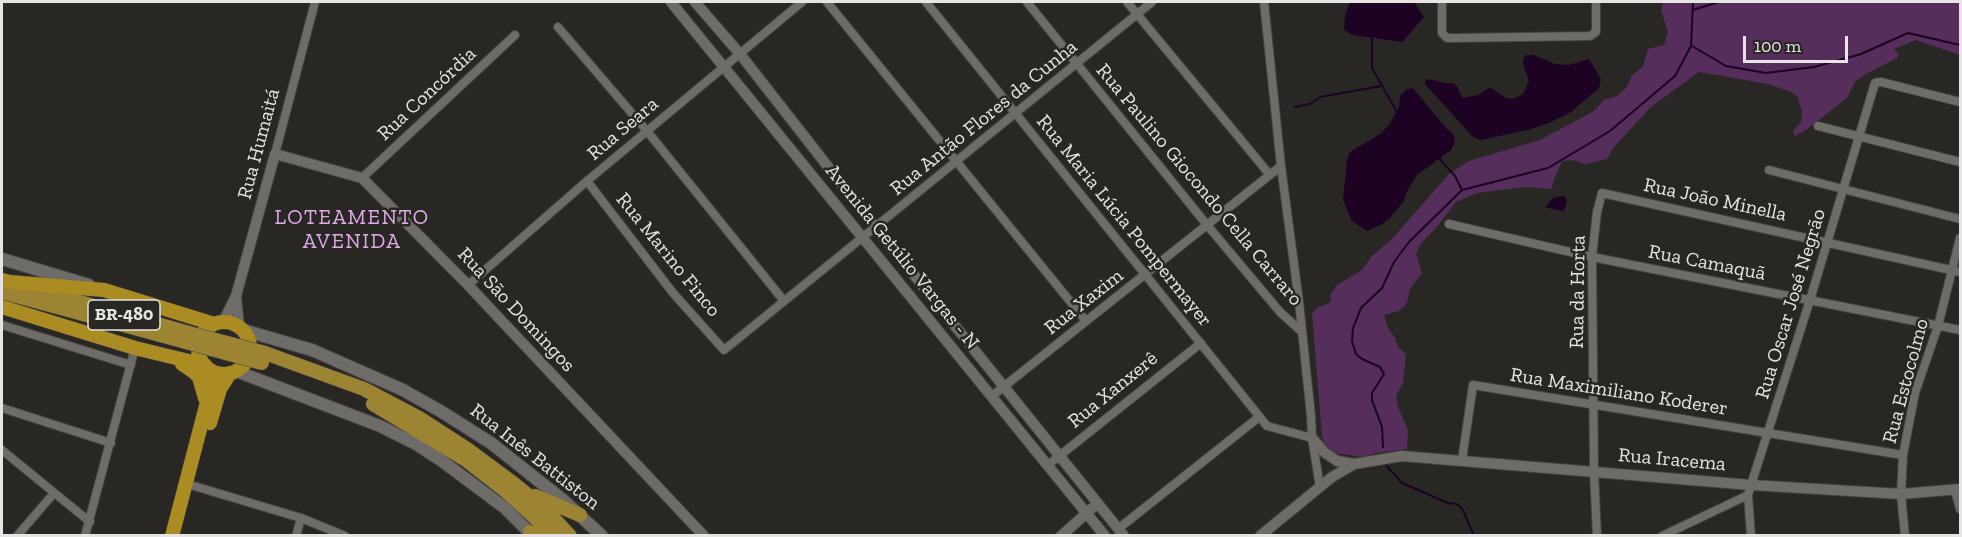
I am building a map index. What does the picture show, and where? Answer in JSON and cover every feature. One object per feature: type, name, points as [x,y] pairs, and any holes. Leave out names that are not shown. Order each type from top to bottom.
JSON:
[{"type":"highway","points":[[4,285],[104,290]]},
{"type":"highway","name":"BR-480","points":[[104,290],[219,323]]},
{"type":"highway","points":[[2,307],[135,348]]},
{"type":"highway","points":[[172,536],[211,387],[207,367],[199,355],[198,344],[202,334],[219,323],[241,328],[248,338],[249,353],[244,363],[233,372],[220,389],[181,536]]},
{"type":"highway","name":"BR-480","points":[[135,348],[207,367]]},
{"type":"highway","points":[[169,357],[188,367],[199,377],[206,403]]},
{"type":"highway","points":[[207,367],[219,373],[233,372]]},
{"type":"main road","name":"BR-480","points":[[2,258],[104,290]]},
{"type":"main road","name":"BR-480","points":[[4,285],[263,358]]},
{"type":"main road","name":"Rua Inês Battiston","points":[[241,328],[312,350],[403,390],[491,443],[580,515],[602,536]]},
{"type":"main road","points":[[263,358],[364,389],[389,402],[470,451],[547,511],[570,536]]},
{"type":"main road","points":[[263,358],[362,398],[414,427],[466,460],[507,492],[555,536]]},
{"type":"main road","points":[[233,372],[380,426],[416,444],[442,460],[505,508],[531,534]]},
{"type":"main road","points":[[524,492],[580,515]]},
{"type":"street","name":"Rua Humaitá","points":[[219,323],[236,296],[315,2]]},
{"type":"street","name":"Avenida Getúlio Vargas - N","points":[[671,2],[1105,536]]},
{"type":"street","name":"Avenida Getúlio Vargas - N","points":[[695,2],[740,54],[1121,532]]},
{"type":"street","name":"Rua Seara","points":[[468,285],[587,181],[802,2]]},
{"type":"street","points":[[827,2],[1086,321]]},
{"type":"street","name":"Rua Maria Lúcia Pompermayer","points":[[926,2],[1259,417],[1267,426],[1311,438]]},
{"type":"street","name":"Rua Paulino Giocondo Cella Carraro","points":[[1028,2],[1207,225],[1280,312],[1302,332]]},
{"type":"street","points":[[1127,2],[1270,175]]},
{"type":"street","name":"Rua Antão Flores da Cunha","points":[[724,350],[1152,2]]},
{"type":"street","points":[[1264,2],[1281,166],[1302,332],[1311,416],[1311,438],[1320,487]]},
{"type":"street","points":[[1442,2],[1444,35],[1452,38],[1587,36],[1596,32],[1596,2]]},
{"type":"street","points":[[558,27],[647,131],[783,301]]},
{"type":"street","name":"Rua Concórdia","points":[[362,178],[515,35]]},
{"type":"street","name":"Rua Oscar José Negrão","points":[[1751,536],[1749,490],[1828,242],[1875,83],[1881,82],[1960,102]]},
{"type":"street","points":[[1818,126],[1960,162]]},
{"type":"street","name":"Rua São Domingos","points":[[275,154],[362,178],[468,285],[704,536]]},
{"type":"street","name":"Rua Xaxim","points":[[992,396],[1281,166]]},
{"type":"street","points":[[1768,170],[1960,219]]},
{"type":"street","name":"Rua Marino Finco","points":[[587,181],[673,293],[724,350]]},
{"type":"street","name":"Rua João Minella","points":[[1602,193],[1956,271]]},
{"type":"street","name":"Rua da Horta","points":[[1597,536],[1594,472],[1592,257],[1597,212],[1602,193]]},
{"type":"street","name":"Rua Camaquã","points":[[1449,224],[1592,257],[1960,330]]},
{"type":"street","name":"Rua Estocolmo","points":[[1905,536],[1901,494],[1903,454],[1916,393],[1956,271],[1960,237]]},
{"type":"street","name":"Rua Humaitá","points":[[236,296],[241,328]]},
{"type":"street","points":[[2,325],[131,365]]},
{"type":"street","name":"Rua Xanxerê","points":[[1048,465],[1201,344]]},
{"type":"street","points":[[85,536],[135,348]]},
{"type":"street","name":"Rua Maximiliano Koderer","points":[[1462,460],[1473,385],[1903,454]]},
{"type":"street","points":[[3,412],[111,442]]},
{"type":"street","points":[[1121,532],[1259,417]]},
{"type":"street","points":[[1311,438],[1324,452],[1337,461],[1354,464]]},
{"type":"street","points":[[2,450],[90,522]]},
{"type":"street","name":"Rua Iracema","points":[[1354,464],[1402,456],[1594,472],[1749,490],[1901,494],[1958,490]]},
{"type":"street","points":[[1260,536],[1320,487],[1354,464]]},
{"type":"street","points":[[194,486],[301,518],[345,536]]},
{"type":"street","points":[[1662,536],[1749,490]]},
{"type":"street","points":[[1958,490],[1960,509]]},
{"type":"street","points":[[17,536],[54,493]]},
{"type":"street","points":[[1061,536],[1098,503]]},
{"type":"street","points":[[296,536],[301,518]]},
{"type":"shaded area","points":[[1350,2],[1414,2],[1424,17],[1402,42],[1353,35],[1344,30],[1345,16]]},
{"type":"shaded area","points":[[1663,2],[1960,2],[1960,55],[1916,40],[1894,49],[1899,55],[1897,58],[1864,75],[1855,82],[1847,98],[1795,136],[1793,131],[1801,122],[1802,111],[1797,96],[1791,92],[1768,84],[1699,72],[1651,107],[1613,148],[1607,159],[1585,164],[1572,160],[1562,161],[1552,189],[1526,187],[1477,193],[1456,202],[1421,243],[1416,254],[1422,273],[1410,289],[1407,303],[1399,311],[1384,315],[1398,347],[1406,354],[1403,383],[1396,396],[1408,430],[1407,449],[1363,457],[1335,453],[1326,448],[1322,436],[1312,314],[1317,308],[1331,302],[1330,295],[1337,285],[1362,270],[1372,256],[1392,239],[1448,175],[1469,161],[1540,140],[1594,111],[1604,100],[1617,96],[1627,87],[1632,75],[1643,67],[1648,49],[1664,45],[1668,32],[1661,10]]},
{"type":"shaded area","points":[[1526,55],[1534,55],[1555,64],[1569,65],[1589,59],[1601,79],[1599,88],[1571,112],[1549,123],[1480,140],[1472,136],[1425,84],[1428,79],[1453,83],[1457,86],[1462,98],[1478,95],[1490,87],[1506,98],[1513,99],[1523,94],[1529,81],[1523,63]]},
{"type":"shaded area","points":[[1413,88],[1453,134],[1454,144],[1451,150],[1417,175],[1404,201],[1389,219],[1367,231],[1352,221],[1343,200],[1347,160],[1350,152],[1380,134],[1389,125],[1399,107],[1400,96],[1406,90]]},
{"type":"shaded area","points":[[1564,196],[1567,200],[1565,209],[1562,211],[1545,207],[1553,198]]},
{"type":"waterway","points":[[1383,447],[1382,427],[1372,400],[1372,393],[1384,374],[1380,367],[1356,354],[1352,341],[1353,328],[1361,308],[1382,288],[1394,262],[1409,242],[1462,190],[1548,168],[1610,131],[1675,76],[1691,46],[1693,2]]},
{"type":"waterway","points":[[1693,10],[1719,2]]},
{"type":"waterway","points":[[1692,46],[1726,66],[1766,73],[1814,67],[1861,54],[1908,33],[1960,45]]},
{"type":"waterway","points":[[1372,37],[1372,68],[1397,112]]},
{"type":"waterway","points":[[1295,107],[1310,104],[1320,97],[1381,86]]},
{"type":"waterway","points":[[1439,158],[1455,176],[1462,190]]},
{"type":"waterway","points":[[1385,464],[1402,483],[1448,503],[1457,504],[1463,510],[1474,536]]},
{"type":"district","name":"LOTEAMENTO AVENIDA","points":[[352,230]]}]
